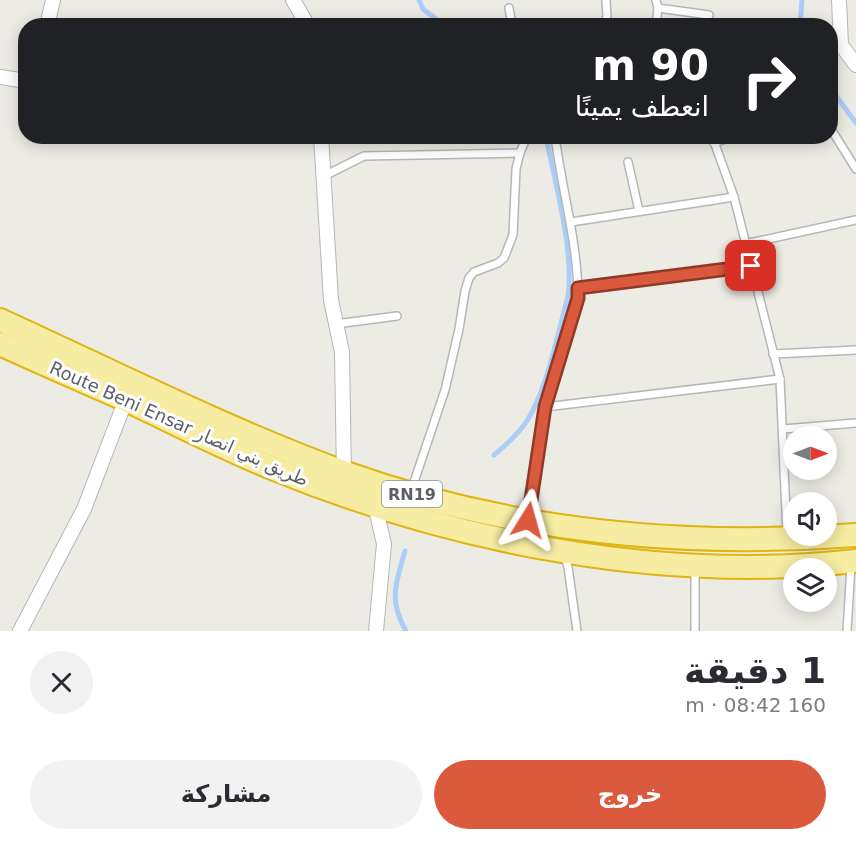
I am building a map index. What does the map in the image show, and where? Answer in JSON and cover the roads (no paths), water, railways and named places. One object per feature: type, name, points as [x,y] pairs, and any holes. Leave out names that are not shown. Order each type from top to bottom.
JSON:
[{"type":"highway","name":"Route Beni Ensar طريق بني انصار","points":[[0,320],[130,391]]},
{"type":"highway","name":"Route Beni Ensar طريق بني انصار","points":[[0,344],[273,445],[343,483],[375,505],[458,529],[564,551],[624,559],[762,566],[854,561]]},
{"type":"highway","name":"Route Beni Ensar طريق بني انصار","points":[[343,483],[410,493],[453,505],[583,530],[639,536],[783,539]]},
{"type":"highway","name":"Route Beni Ensar طريق بني انصار","points":[[837,536],[856,535]]},
{"type":"highway","points":[[695,564],[696,538]]},
{"type":"street","points":[[49,18],[53,0]]},
{"type":"street","points":[[293,0],[303,18]]},
{"type":"street","points":[[839,0],[841,45],[856,65]]},
{"type":"street","points":[[0,77],[18,80]]},
{"type":"street","points":[[322,144],[331,300],[342,352],[343,483]]},
{"type":"street","points":[[21,631],[84,509],[130,391]]},
{"type":"street","points":[[375,505],[384,544],[376,631]]},
{"type":"lane","points":[[606,0],[606,18]]},
{"type":"lane","points":[[656,0],[657,18]]},
{"type":"lane","points":[[509,8],[511,18]]},
{"type":"lane","points":[[658,8],[709,15],[707,18]]},
{"type":"lane","points":[[838,140],[856,169]]},
{"type":"lane","points":[[410,493],[445,390],[469,278],[474,272],[498,263],[504,258],[513,235],[515,186],[520,153],[524,144]]},
{"type":"lane","points":[[528,520],[545,407],[578,298],[571,222],[556,144]]},
{"type":"lane","points":[[714,144],[734,197],[780,379],[783,429]]},
{"type":"lane","points":[[324,176],[364,156],[520,153]]},
{"type":"lane","points":[[627,162],[639,211]]},
{"type":"lane","points":[[571,222],[734,197]]},
{"type":"lane","points":[[745,244],[856,220]]},
{"type":"lane","points":[[578,288],[751,266]]},
{"type":"lane","points":[[336,324],[398,316]]},
{"type":"lane","points":[[773,354],[856,350]]},
{"type":"lane","points":[[545,407],[780,379]]},
{"type":"lane","points":[[820,426],[856,423]]},
{"type":"lane","points":[[564,551],[576,631]]},
{"type":"lane","points":[[847,631],[854,561]]},
{"type":"lane","points":[[695,564],[695,631]]},
{"type":"waterway","points":[[419,0],[423,9],[435,18]]},
{"type":"waterway","points":[[801,18],[802,0]]},
{"type":"waterway","points":[[838,99],[856,123]]},
{"type":"waterway","points":[[494,455],[524,425],[539,397],[568,296],[566,237],[548,144]]},
{"type":"waterway","points":[[405,551],[395,591],[395,601],[400,620],[406,631]]}]
